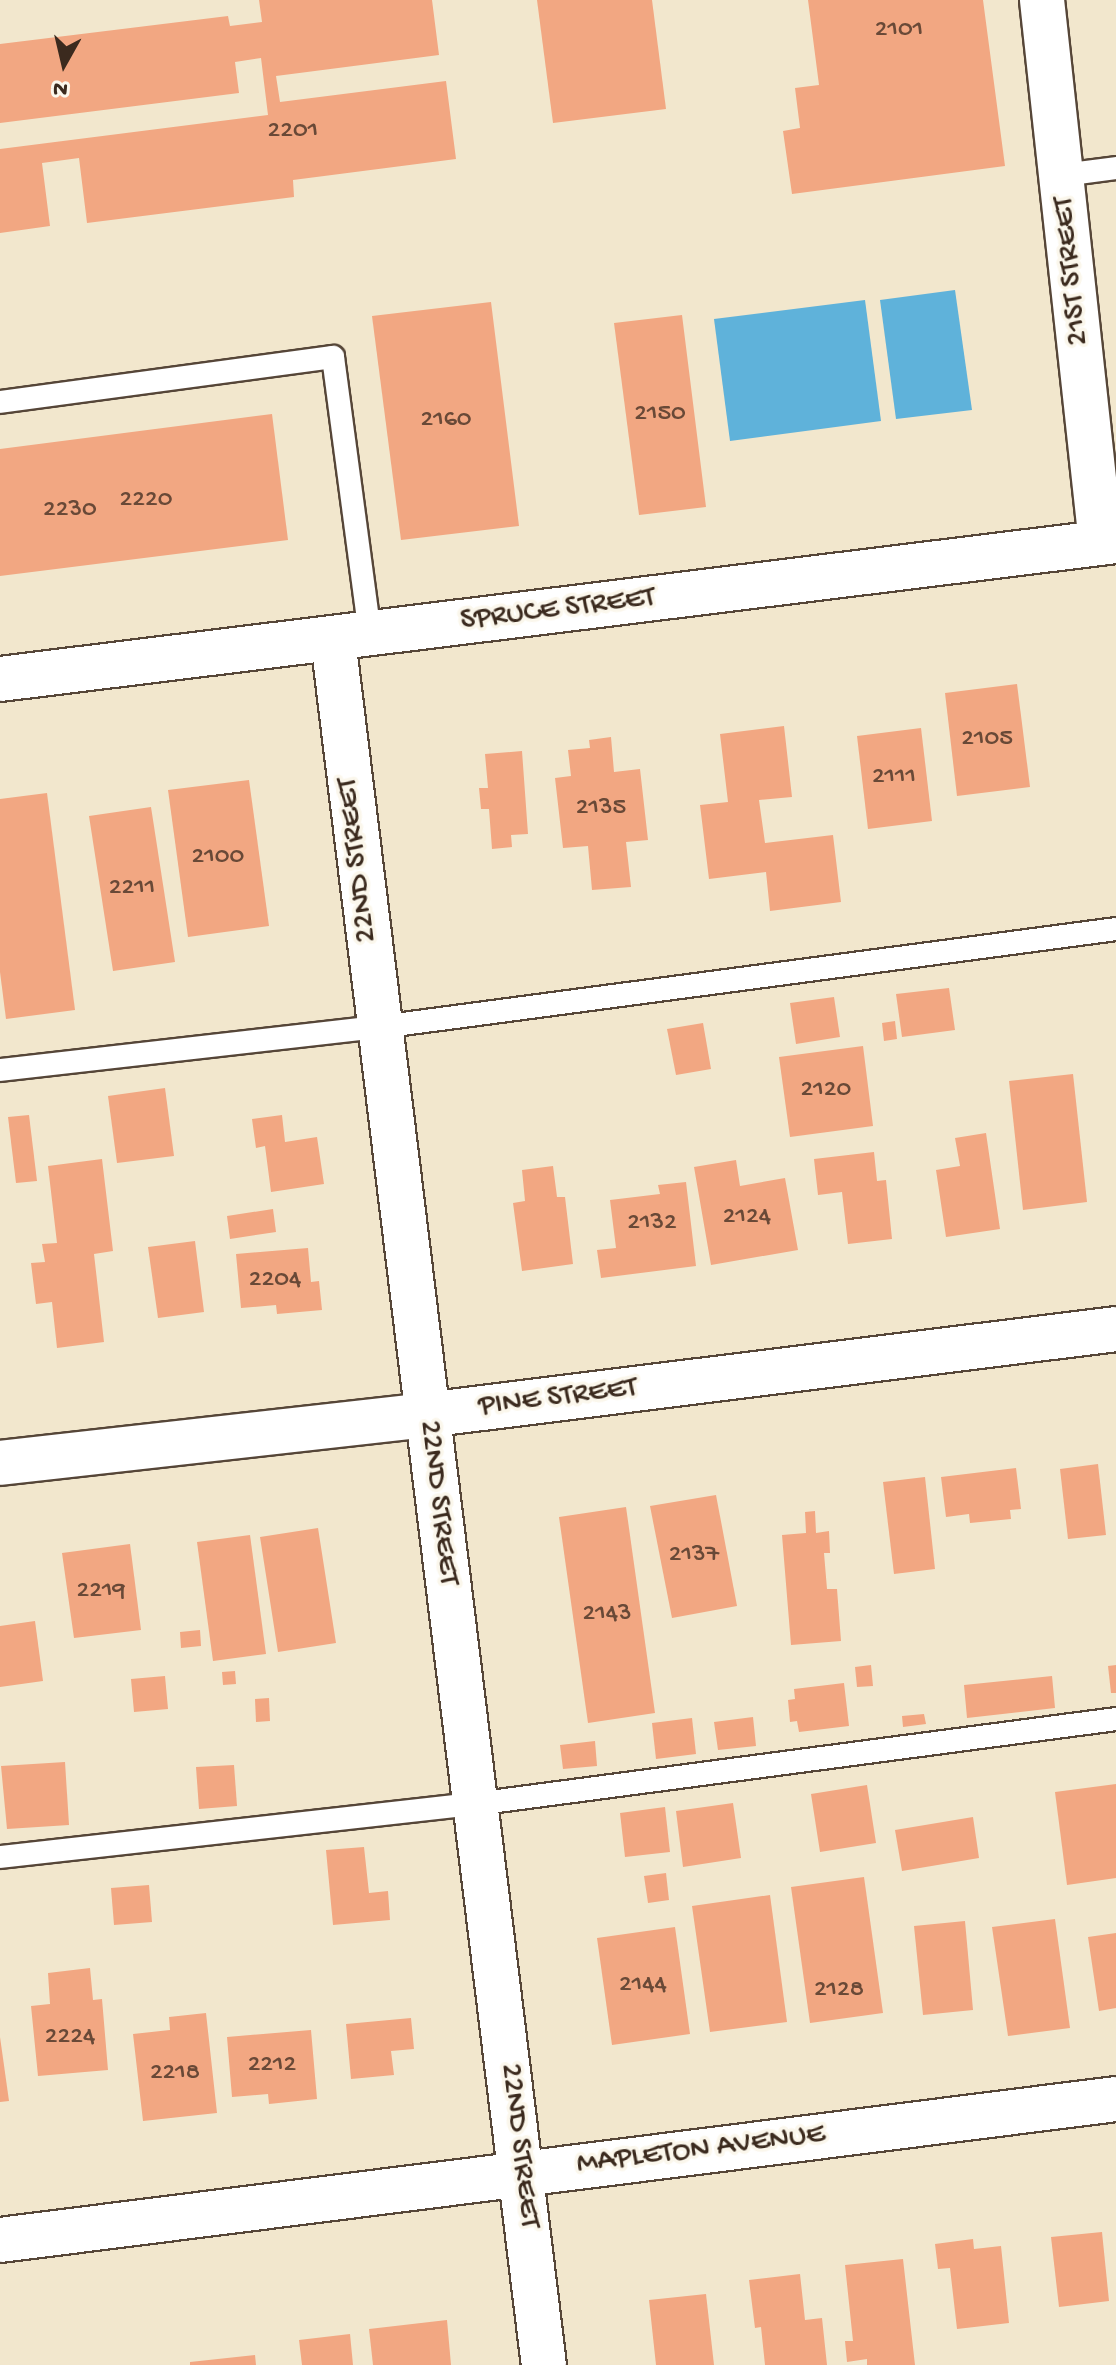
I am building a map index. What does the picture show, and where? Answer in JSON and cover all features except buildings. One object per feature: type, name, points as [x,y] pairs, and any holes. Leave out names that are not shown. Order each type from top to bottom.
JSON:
[{"type":"street","name":"21ST STREET","points":[[1042,0],[1108,542]]},
{"type":"street","name":"SPRUCE STREET","points":[[0,679],[1108,542]]},
{"type":"street","name":"22ND STREET","points":[[351,638],[380,1027],[544,2365]]},
{"type":"street","name":"PINE STREET","points":[[0,1463],[426,1415],[1116,1329]]},
{"type":"street","name":"MAPLETON AVENUE","points":[[0,2240],[1116,2099]]},
{"type":"lane","points":[[1063,175],[1116,168]]},
{"type":"lane","points":[[0,402],[333,357],[351,638]]},
{"type":"lane","points":[[0,1070],[380,1027],[1116,929]]},
{"type":"lane","points":[[0,1857],[475,1804],[1116,1719]]},
{"type":"water","points":[[955,290],[972,410],[896,419],[880,300]]},
{"type":"water","points":[[865,300],[881,421],[730,441],[714,319]]}]
